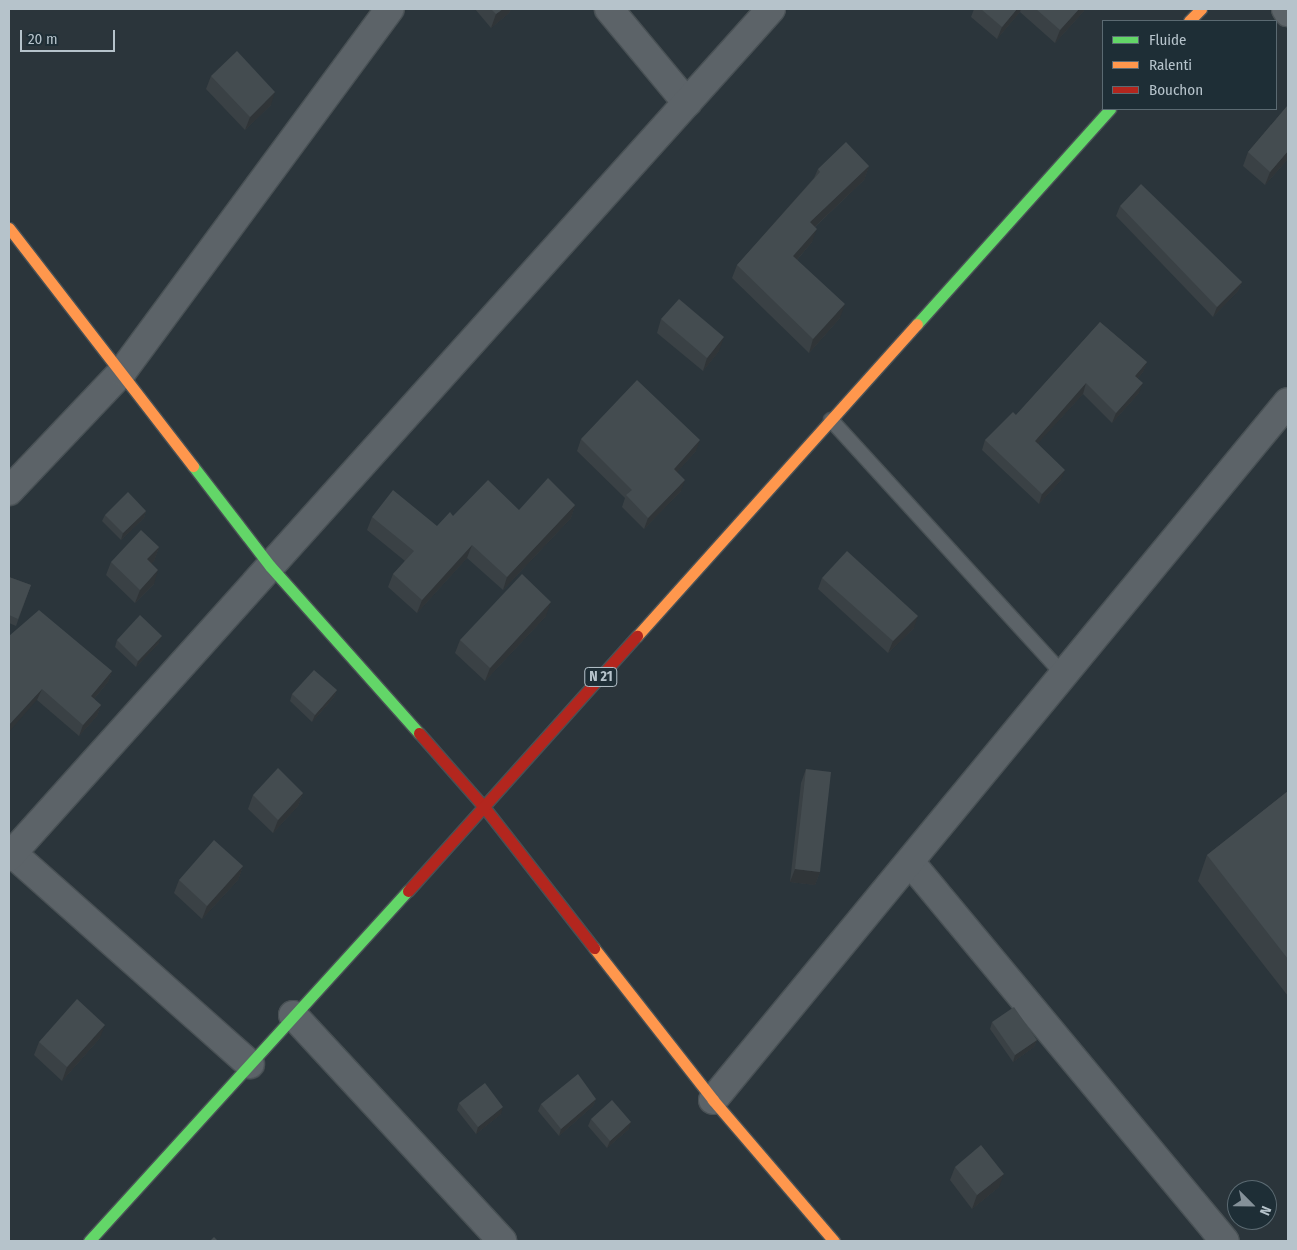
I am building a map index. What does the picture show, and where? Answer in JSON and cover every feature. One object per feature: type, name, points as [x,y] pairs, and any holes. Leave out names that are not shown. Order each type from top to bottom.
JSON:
[{"type":"main road","points":[[1190,20],[1201,9]]},
{"type":"main road","name":"N 21","points":[[89,1241],[484,807],[1109,110]]},
{"type":"main road","points":[[9,228],[270,566],[484,807],[714,1100],[834,1241]]},
{"type":"street","points":[[9,491],[122,372],[390,9]]},
{"type":"street","points":[[609,9],[687,103]]},
{"type":"street","points":[[250,1064],[10,855],[771,9]]},
{"type":"street","points":[[714,1100],[1288,402]]},
{"type":"street","points":[[910,862],[1225,1241]]},
{"type":"street","points":[[293,1015],[490,1237]]},
{"type":"lane","points":[[831,420],[1064,675]]},
{"type":"building","points":[[491,9],[503,9],[496,14]]},
{"type":"building","points":[[981,9],[1017,9],[1002,27]]},
{"type":"building","points":[[1036,9],[1079,9],[1060,30]]},
{"type":"building","points":[[237,51],[275,92],[250,117],[211,76]]},
{"type":"building","points":[[1288,105],[1288,151],[1270,172],[1248,152]]},
{"type":"building","points":[[846,142],[869,166],[810,222],[817,229],[793,256],[845,304],[813,339],[737,265],[820,172],[818,169]]},
{"type":"building","points":[[1141,184],[1242,282],[1217,307],[1120,206]]},
{"type":"building","points":[[679,299],[724,337],[707,358],[661,319]]},
{"type":"building","points":[[1100,322],[1147,362],[1135,376],[1143,383],[1116,413],[1086,383],[1035,441],[1065,470],[1042,494],[985,440],[1013,412],[1016,415]]},
{"type":"building","points":[[637,380],[700,440],[674,469],[685,480],[648,518],[626,495],[632,490],[581,439]]},
{"type":"building","points":[[548,478],[575,505],[507,577],[472,545],[422,600],[393,574],[414,551],[372,517],[393,490],[437,526],[450,512],[453,516],[488,480],[519,510]]},
{"type":"building","points":[[128,492],[146,511],[123,533],[105,515]]},
{"type":"building","points":[[141,530],[159,547],[147,559],[158,570],[140,590],[111,562]]},
{"type":"building","points":[[847,551],[918,616],[893,641],[822,578]]},
{"type":"building","points":[[522,574],[551,602],[490,668],[460,640]]},
{"type":"building","points":[[9,577],[31,585],[18,619],[9,615]]},
{"type":"building","points":[[39,610],[112,671],[91,696],[101,705],[83,725],[42,689],[9,725],[9,636]]},
{"type":"building","points":[[140,615],[162,636],[138,661],[117,640]]},
{"type":"building","points":[[314,670],[337,690],[315,715],[292,694]]},
{"type":"building","points":[[278,768],[303,793],[278,820],[253,795]]},
{"type":"building","points":[[806,769],[831,772],[820,872],[795,869]]},
{"type":"building","points":[[1288,791],[1288,959],[1207,855]]},
{"type":"building","points":[[214,840],[243,866],[207,906],[179,880]]},
{"type":"building","points":[[77,999],[105,1025],[67,1067],[39,1042]]},
{"type":"building","points":[[1014,1007],[1037,1040],[1015,1055],[992,1022]]},
{"type":"building","points":[[578,1074],[596,1099],[561,1129],[541,1104]]},
{"type":"building","points":[[485,1083],[503,1107],[478,1127],[459,1103]]},
{"type":"building","points":[[612,1100],[631,1122],[610,1141],[591,1119]]},
{"type":"building","points":[[981,1145],[1004,1174],[977,1195],[955,1167]]},
{"type":"building","points":[[214,1237],[218,1241],[210,1241]]},
{"type":"traffic: fast","points":[[917,324],[1109,110]]},
{"type":"traffic: fast","points":[[193,466],[270,566],[419,733]]},
{"type":"traffic: fast","points":[[89,1241],[408,891]]},
{"type":"traffic: slow","points":[[1190,20],[1201,9]]},
{"type":"traffic: slow","points":[[9,228],[193,466]]},
{"type":"traffic: slow","points":[[637,636],[917,324]]},
{"type":"traffic: slow","points":[[594,948],[713,1100],[834,1241]]},
{"type":"traffic: jam","points":[[408,891],[637,636]]},
{"type":"traffic: jam","points":[[419,733],[484,807],[594,948]]}]
